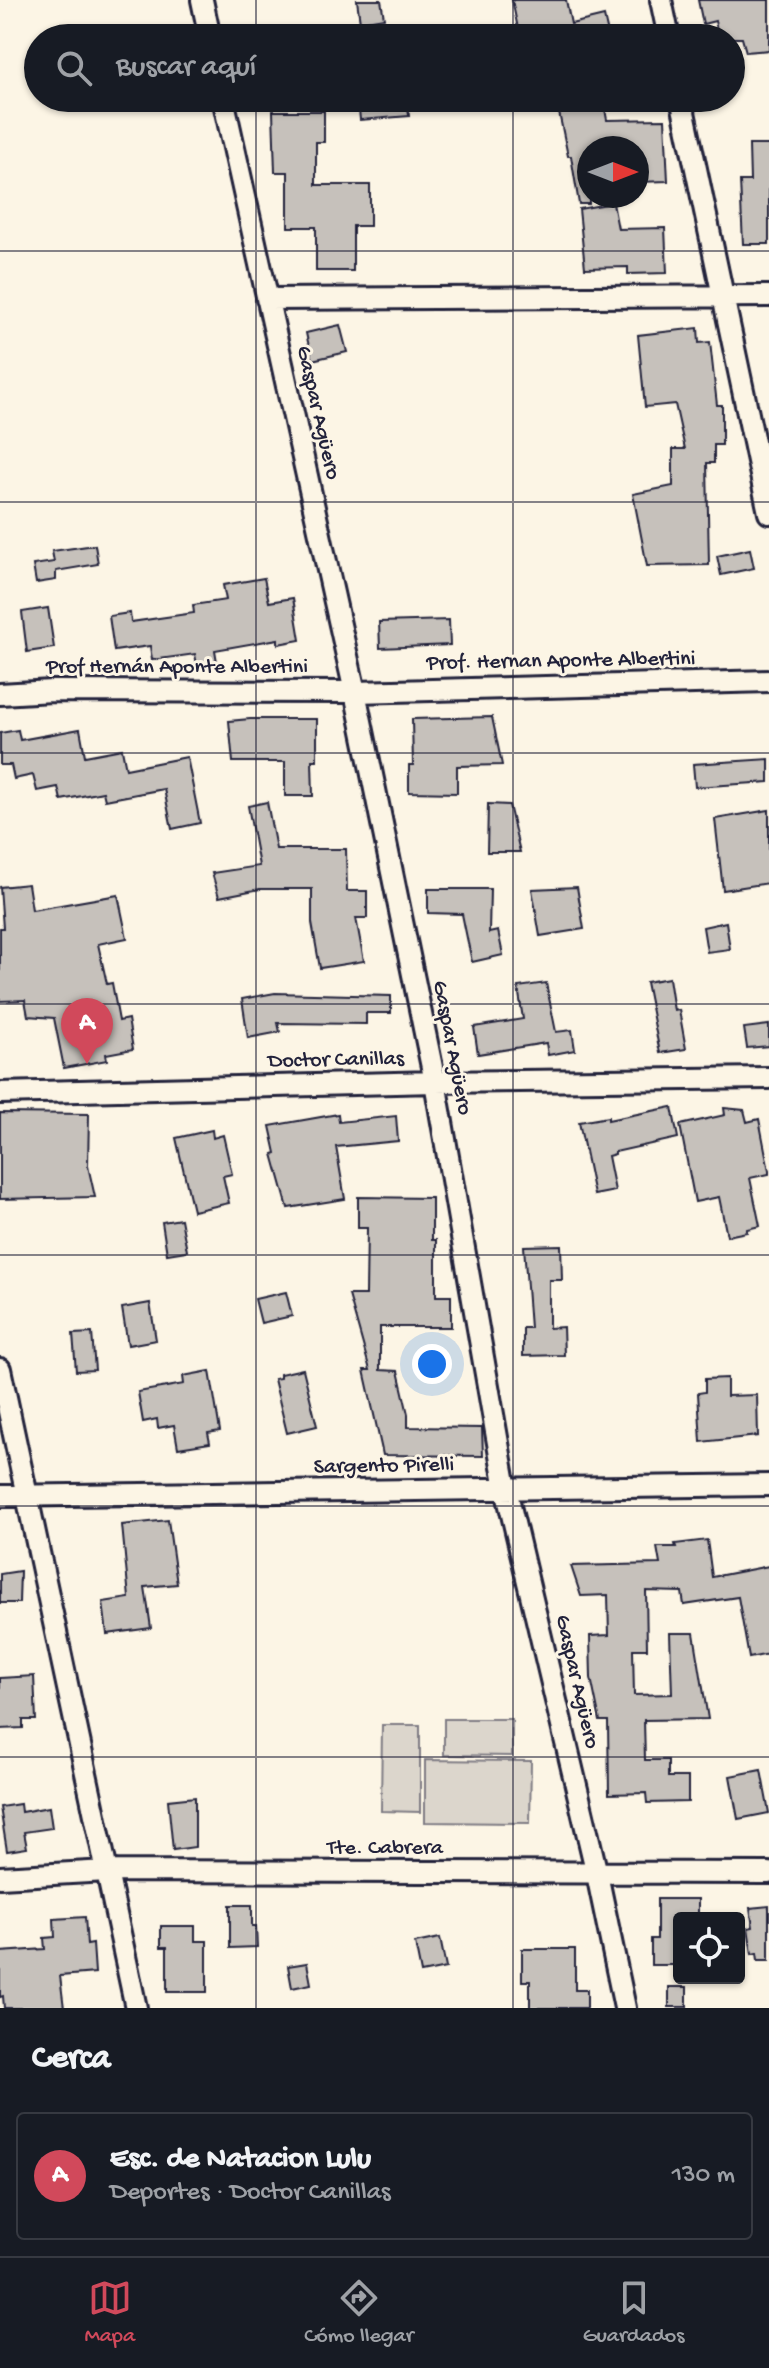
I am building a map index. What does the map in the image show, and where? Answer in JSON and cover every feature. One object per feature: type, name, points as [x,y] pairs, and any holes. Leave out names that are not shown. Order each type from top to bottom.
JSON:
[{"type":"street","points":[[202,0],[207,24]]},
{"type":"street","points":[[661,0],[666,24]]},
{"type":"street","name":"Gaspar Agüero","points":[[226,112],[355,692],[435,1082],[506,1489],[597,1874],[625,2008]]},
{"type":"street","points":[[684,112],[769,513]]},
{"type":"street","points":[[267,299],[769,296]]},
{"type":"street","name":"Prof. Hernan Aponte Albertini","points":[[355,692],[769,681]]},
{"type":"street","name":"Prof Hernán Aponte Albertini","points":[[0,694],[52,691],[355,692]]},
{"type":"street","name":"Doctor Canillas","points":[[0,1093],[435,1082],[769,1078]]},
{"type":"street","points":[[0,1369],[136,2008]]},
{"type":"street","name":"Sargento Pirelli","points":[[0,1496],[769,1485]]},
{"type":"street","name":"Tte. Cabrera","points":[[0,1877],[107,1871],[769,1873]]},
{"type":"shaded area","points":[[444,1719],[512,1719],[512,1756],[444,1755]]},
{"type":"shaded area","points":[[382,1725],[420,1725],[420,1812],[381,1811]]},
{"type":"shaded area","points":[[425,1760],[531,1761],[530,1823],[425,1822]]},
{"type":"building","points":[[357,0],[381,0],[384,18],[360,22]]},
{"type":"building","points":[[512,0],[566,0],[571,24],[517,24]]},
{"type":"building","points":[[698,0],[769,0],[769,50],[746,52],[745,24],[716,24],[715,21],[703,24]]},
{"type":"building","points":[[604,16],[606,24],[571,24]]},
{"type":"building","points":[[273,112],[324,112],[324,142],[316,142],[316,185],[370,185],[370,226],[353,226],[353,271],[316,271],[316,227],[288,227],[288,172],[275,172]]},
{"type":"building","points":[[359,112],[409,112],[409,116],[360,120]]},
{"type":"building","points":[[559,112],[606,112],[607,120],[665,119],[668,181],[649,182],[649,136],[577,136],[577,192],[571,156],[568,156]]},
{"type":"building","points":[[749,145],[769,145],[769,244],[743,244],[740,181],[750,181]]},
{"type":"building","points":[[614,208],[618,229],[665,228],[667,273],[628,274],[628,267],[585,268],[579,209]]},
{"type":"building","points":[[340,325],[347,352],[312,360],[306,333]]},
{"type":"building","points":[[698,328],[699,343],[710,342],[717,405],[722,405],[722,445],[714,445],[714,463],[707,463],[709,565],[647,566],[633,494],[673,486],[673,449],[685,449],[675,404],[645,407],[638,335]]},
{"type":"building","points":[[95,545],[98,564],[56,571],[56,580],[36,583],[33,565],[54,562],[52,551]]},
{"type":"building","points":[[750,549],[754,568],[721,575],[717,556]]},
{"type":"building","points":[[264,578],[269,602],[293,598],[300,640],[278,644],[278,639],[215,650],[217,662],[197,665],[195,654],[152,660],[150,646],[114,651],[109,616],[130,613],[131,622],[194,613],[193,605],[226,600],[223,585]]},
{"type":"building","points":[[48,608],[54,648],[27,652],[22,612]]},
{"type":"building","points":[[449,620],[450,645],[380,648],[379,622]]},
{"type":"building","points":[[492,717],[502,765],[457,766],[457,793],[409,792],[409,765],[413,765],[412,719]]},
{"type":"building","points":[[317,719],[317,760],[312,760],[313,796],[285,796],[285,762],[233,762],[229,721]]},
{"type":"building","points":[[80,729],[85,756],[122,749],[126,769],[187,757],[200,823],[172,829],[164,789],[105,800],[103,792],[61,800],[58,787],[37,791],[33,775],[14,779],[11,765],[0,765],[0,733],[18,730],[20,740]]},
{"type":"building","points":[[769,759],[769,782],[695,787],[693,764]]},
{"type":"building","points":[[267,802],[276,849],[346,849],[347,891],[367,891],[367,918],[356,918],[364,961],[320,968],[312,923],[312,889],[260,889],[219,897],[212,873],[259,866],[248,806]]},
{"type":"building","points":[[488,804],[509,805],[520,852],[487,852]]},
{"type":"building","points":[[769,810],[769,883],[723,890],[715,819]]},
{"type":"building","points":[[28,884],[32,910],[118,895],[127,938],[98,944],[107,984],[112,983],[119,1021],[128,1019],[133,1049],[106,1054],[107,1060],[64,1068],[54,1018],[28,1016],[25,1000],[0,1001],[0,928],[3,928],[0,887]]},
{"type":"building","points":[[577,887],[584,929],[540,936],[532,889]]},
{"type":"building","points":[[428,889],[490,889],[489,933],[498,931],[503,955],[472,962],[462,914],[428,913]]},
{"type":"building","points":[[726,922],[730,949],[707,952],[703,927]]},
{"type":"building","points":[[669,978],[674,1011],[679,1010],[686,1049],[660,1053],[646,982]]},
{"type":"building","points":[[546,983],[556,1032],[572,1030],[575,1050],[548,1055],[546,1043],[478,1054],[474,1027],[523,1019],[518,987]]},
{"type":"building","points":[[275,993],[391,996],[391,1013],[366,1013],[366,1024],[278,1023],[280,1032],[248,1038],[242,999]]},
{"type":"building","points":[[769,1025],[769,1046],[747,1048],[744,1028]]},
{"type":"building","points":[[672,1107],[678,1138],[608,1156],[615,1191],[594,1195],[579,1122],[608,1117],[608,1120]]},
{"type":"building","points":[[724,1108],[744,1110],[747,1122],[759,1119],[769,1171],[769,1174],[750,1178],[760,1226],[727,1236],[719,1197],[695,1202],[680,1125],[725,1115]]},
{"type":"building","points":[[0,1113],[89,1114],[88,1166],[95,1197],[0,1199]]},
{"type":"building","points":[[338,1114],[339,1122],[396,1116],[398,1141],[336,1147],[345,1199],[288,1208],[273,1154],[276,1153],[270,1126]]},
{"type":"building","points":[[212,1130],[213,1138],[223,1135],[232,1174],[223,1176],[229,1203],[193,1211],[176,1138]]},
{"type":"building","points":[[358,1197],[432,1198],[436,1296],[451,1296],[451,1327],[380,1327],[380,1370],[398,1371],[408,1427],[482,1428],[483,1456],[383,1455],[364,1370],[370,1370],[349,1295],[366,1295],[367,1228],[358,1228]]},
{"type":"building","points":[[181,1219],[187,1251],[167,1254],[162,1222]]},
{"type":"building","points":[[561,1245],[562,1280],[549,1280],[549,1328],[563,1327],[564,1355],[523,1356],[523,1328],[530,1328],[524,1246]]},
{"type":"building","points":[[286,1292],[292,1316],[261,1323],[255,1299]]},
{"type":"building","points":[[150,1303],[156,1340],[128,1345],[122,1308]]},
{"type":"building","points":[[92,1333],[95,1370],[76,1371],[73,1334]]},
{"type":"building","points":[[303,1369],[317,1426],[287,1433],[274,1379],[280,1378],[280,1374]]},
{"type":"building","points":[[210,1371],[220,1431],[208,1433],[210,1443],[178,1448],[174,1425],[158,1428],[157,1419],[143,1422],[138,1392],[184,1384],[183,1376]]},
{"type":"building","points":[[727,1378],[727,1396],[757,1395],[758,1436],[701,1442],[698,1393],[705,1392],[705,1379]]},
{"type":"building","points":[[168,1520],[177,1584],[145,1587],[151,1628],[107,1634],[103,1602],[129,1598],[122,1525]]},
{"type":"building","points":[[707,1540],[712,1577],[769,1566],[769,1654],[749,1658],[738,1597],[684,1605],[682,1592],[646,1591],[647,1649],[633,1649],[634,1695],[672,1694],[670,1633],[694,1633],[708,1719],[644,1720],[645,1760],[668,1760],[668,1777],[688,1777],[688,1802],[647,1803],[646,1793],[609,1794],[608,1721],[600,1721],[591,1678],[590,1636],[609,1635],[608,1595],[581,1596],[571,1566],[660,1564],[657,1547],[676,1547],[675,1544]]},
{"type":"building","points":[[20,1571],[19,1603],[0,1603],[0,1574]]},
{"type":"building","points":[[34,1676],[36,1720],[23,1720],[23,1728],[0,1729],[0,1678]]},
{"type":"building","points":[[761,1770],[769,1813],[738,1819],[730,1776]]},
{"type":"building","points":[[195,1797],[195,1847],[173,1850],[168,1800]]},
{"type":"building","points":[[20,1804],[21,1812],[49,1807],[52,1828],[24,1832],[27,1848],[7,1851],[0,1807]]},
{"type":"building","points":[[657,1899],[698,1899],[698,1912],[673,1912],[673,1965],[651,1965],[651,1939],[657,1939]]},
{"type":"building","points":[[230,1905],[252,1905],[252,1926],[256,1926],[257,1947],[230,1948]]},
{"type":"building","points":[[769,1906],[769,1960],[758,1960],[757,1953],[752,1954],[748,1928],[753,1927],[750,1908]]},
{"type":"building","points":[[85,1917],[87,1945],[93,1944],[95,1973],[60,1976],[64,2008],[4,2008],[3,1996],[0,1997],[0,1952],[45,1949],[44,1938],[55,1937],[54,1919]]},
{"type":"building","points":[[161,1926],[195,1926],[195,1941],[207,1941],[207,1992],[167,1992],[167,1947],[161,1947]]},
{"type":"building","points":[[440,1938],[446,1968],[421,1973],[415,1943]]},
{"type":"building","points":[[522,1949],[575,1949],[575,1990],[587,1990],[587,2008],[530,2008],[530,1981],[522,1981]]},
{"type":"building","points":[[307,1963],[311,1984],[292,1988],[288,1966]]},
{"type":"building","points":[[669,1987],[687,1987],[687,2007],[669,2007]]},
{"type":"place","name":"Esc. de Natacion Lulu","points":[[87,1064]]}]
